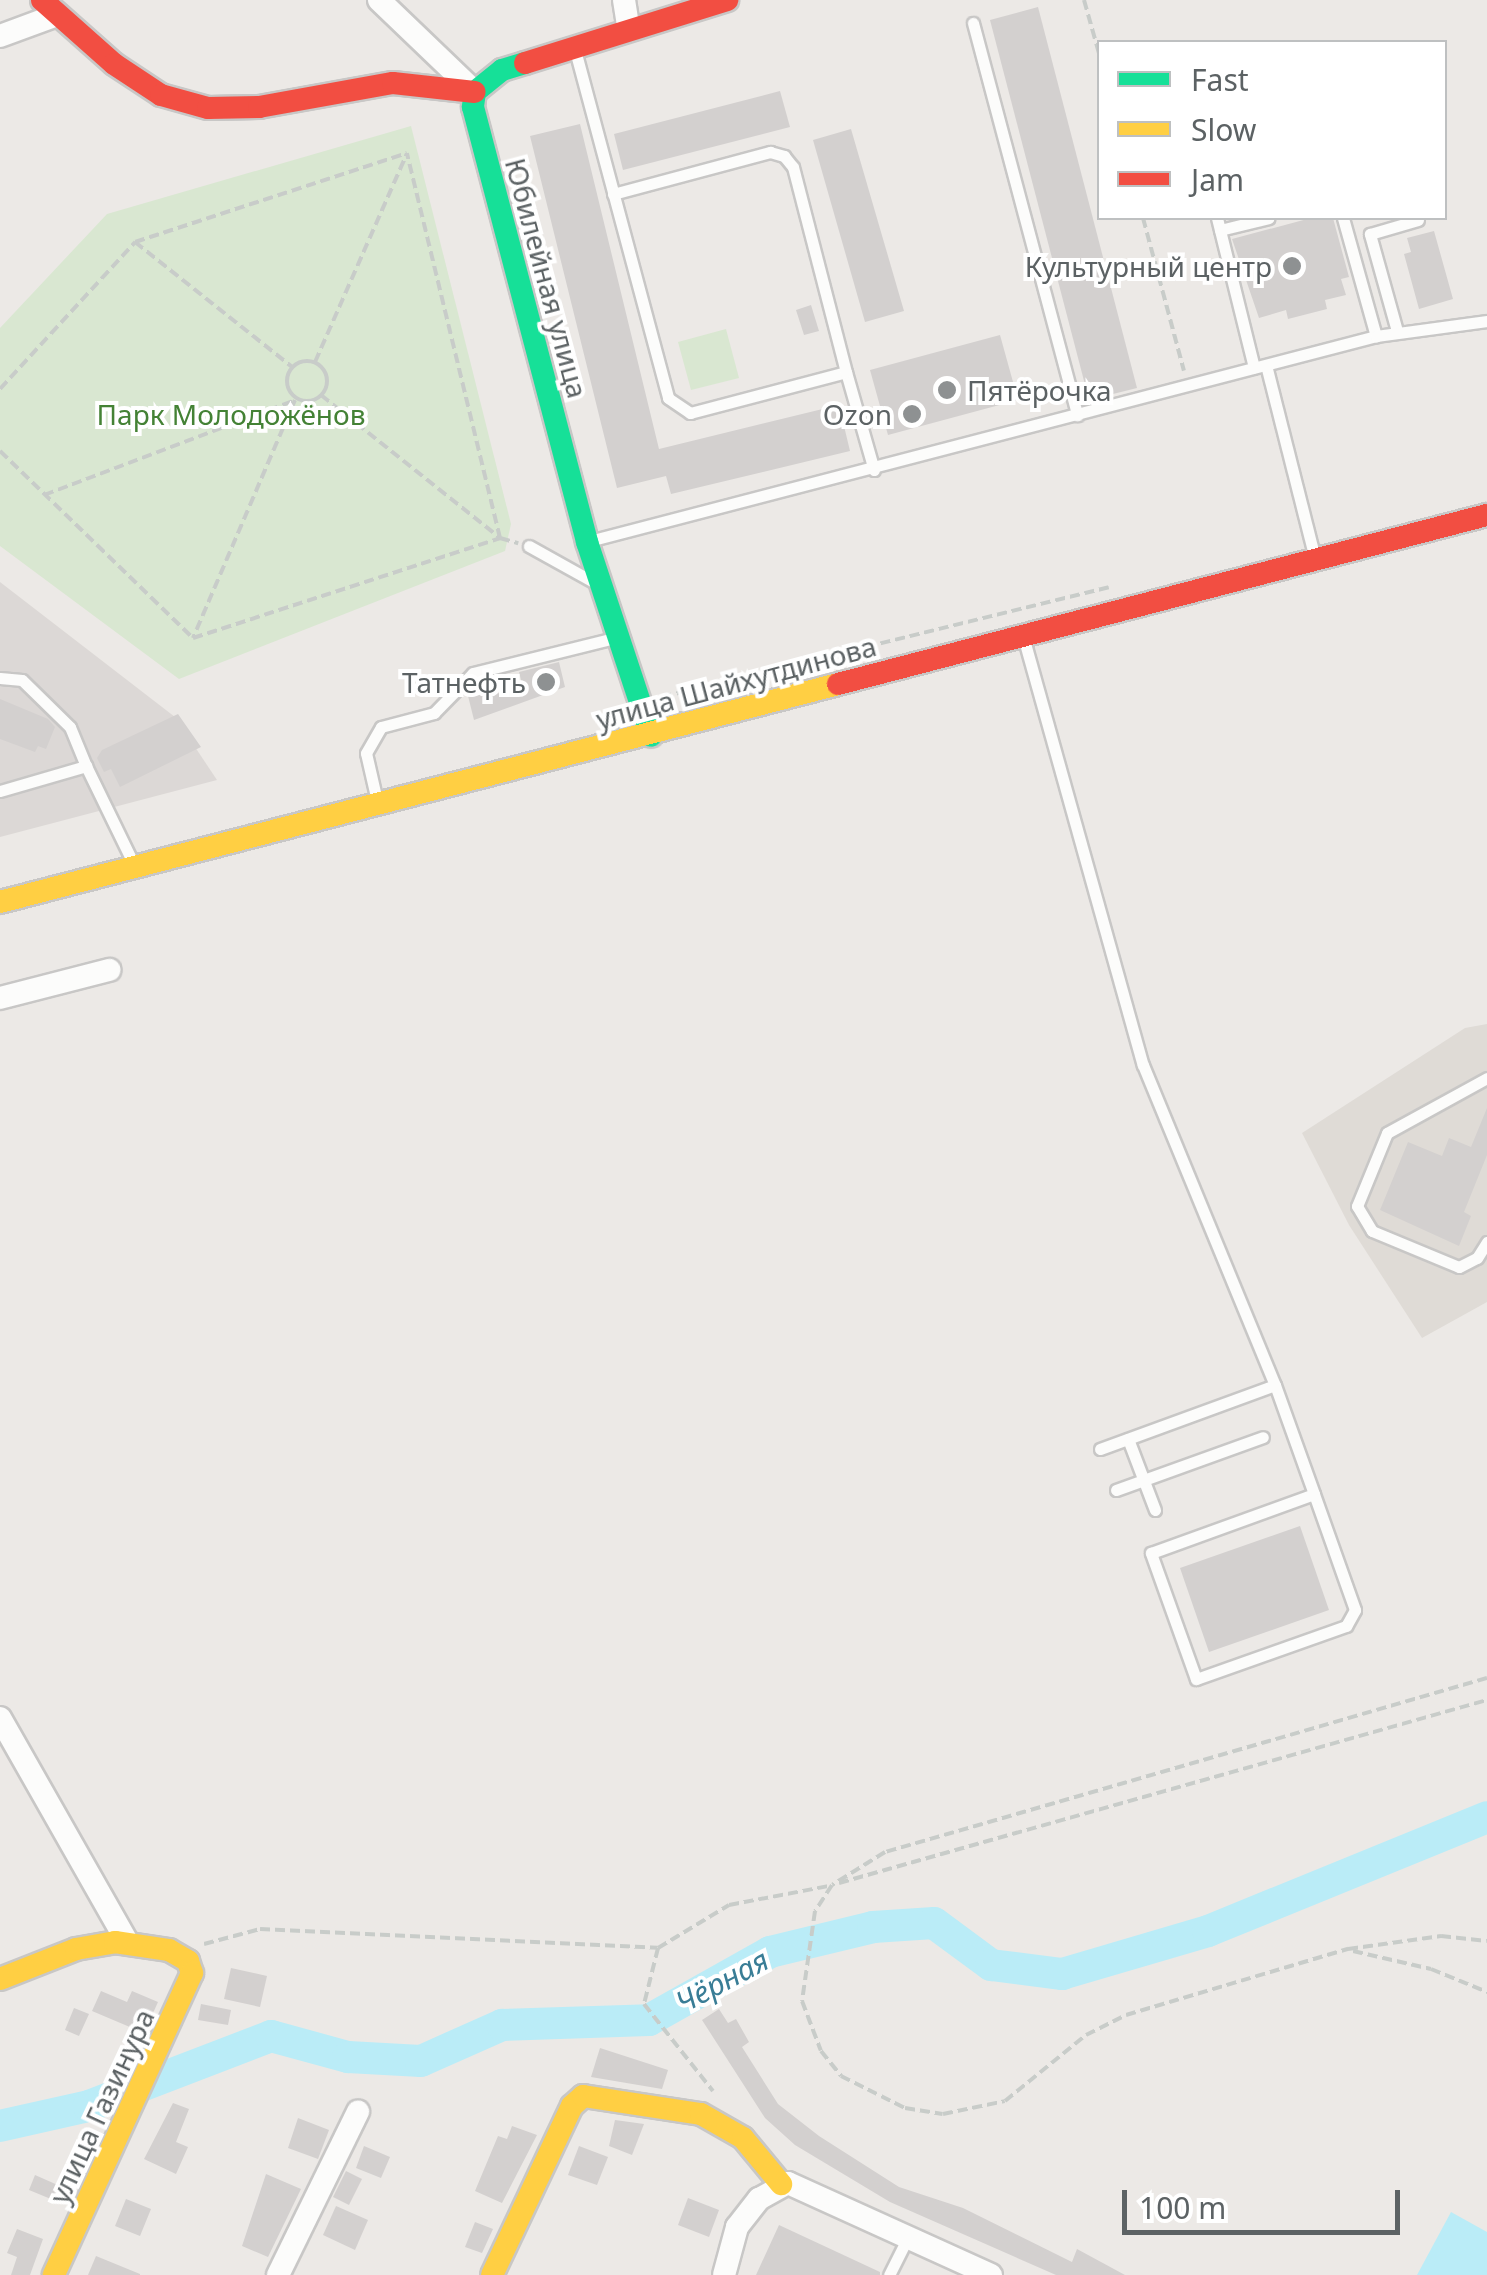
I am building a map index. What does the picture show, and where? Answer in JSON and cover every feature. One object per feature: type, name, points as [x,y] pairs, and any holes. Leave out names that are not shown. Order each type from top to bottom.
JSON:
[{"type":"street","points":[[380,0],[475,92]]},
{"type":"street","points":[[624,0],[629,30]]},
{"type":"street","points":[[0,36],[49,7],[161,95],[208,108],[259,107],[393,83],[475,92],[502,70],[721,1]]},
{"type":"street","name":"Юбилейная улица","points":[[475,92],[475,124],[587,542],[651,736]]},
{"type":"street","name":"улица Шайхутдинова","points":[[0,902],[651,736],[1487,515]]},
{"type":"street","points":[[0,998],[109,970]]},
{"type":"street","points":[[0,1718],[128,1943]]},
{"type":"street","points":[[0,1979],[84,1946],[128,1943],[162,1948],[188,1962]]},
{"type":"street","name":"улица Газинура","points":[[54,2275],[190,1986],[188,1962]]},
{"type":"street","points":[[492,2275],[572,2106],[583,2096],[701,2114],[743,2138],[788,2184],[991,2275]]},
{"type":"street","points":[[278,2275],[358,2112]]},
{"type":"street","points":[[724,2275],[737,2227],[788,2184]]},
{"type":"lane","points":[[973,23],[1078,416]]},
{"type":"lane","points":[[575,48],[665,390],[675,406],[690,413],[846,372]]},
{"type":"lane","points":[[614,194],[770,152],[784,156],[793,166],[874,470]]},
{"type":"lane","points":[[1252,220],[1218,224],[1315,558]]},
{"type":"lane","points":[[1344,220],[1376,336]]},
{"type":"lane","points":[[1397,331],[1370,234],[1418,220]]},
{"type":"lane","points":[[587,542],[1376,336],[1487,321]]},
{"type":"lane","points":[[529,546],[600,586]]},
{"type":"lane","points":[[1023,636],[1138,1049],[1275,1384],[1314,1494],[1354,1620],[1190,1681],[1145,1555],[1314,1494]]},
{"type":"lane","points":[[378,806],[366,753],[381,728],[434,713],[472,673],[618,637]]},
{"type":"lane","points":[[0,678],[22,680],[70,727],[136,869]]},
{"type":"lane","points":[[0,791],[86,766]]},
{"type":"lane","points":[[1487,1078],[1387,1134],[1357,1212],[1372,1231],[1459,1267],[1477,1258],[1487,1242]]},
{"type":"lane","points":[[1100,1449],[1275,1384]]},
{"type":"lane","points":[[1116,1490],[1263,1436]]},
{"type":"lane","points":[[1128,1439],[1154,1510]]},
{"type":"lane","points":[[889,2275],[908,2237]]},
{"type":"path","points":[[1084,0],[1097,46]]},
{"type":"path","points":[[0,389],[135,242],[406,153]]},
{"type":"path","points":[[315,362],[406,153]]},
{"type":"path","points":[[406,153],[500,538]]},
{"type":"path","points":[[1143,220],[1188,386]]},
{"type":"path","points":[[135,242],[292,367]]},
{"type":"path","points":[[292,367],[315,362]]},
{"type":"path","points":[[315,362],[326,373],[321,396]]},
{"type":"path","points":[[194,638],[294,400],[286,383],[292,367]]},
{"type":"path","points":[[44,495],[294,400],[321,396],[500,538],[529,546]]},
{"type":"path","points":[[0,451],[194,638]]},
{"type":"path","points":[[194,638],[500,538]]},
{"type":"path","points":[[640,702],[1118,584]]},
{"type":"path","points":[[1487,1678],[885,1852],[832,1885],[807,1936],[802,1972],[808,2026],[841,2076],[905,2108],[943,2114],[1005,2100],[1115,2020],[1348,1949],[1442,1936],[1487,1941]]},
{"type":"path","points":[[188,1962],[203,1944],[260,1930],[658,1948],[729,1905],[832,1885],[1487,1700]]},
{"type":"path","points":[[658,1948],[644,2004],[662,2034]]},
{"type":"path","points":[[1348,1949],[1430,1969],[1487,1992]]},
{"type":"shaded area","points":[[0,582],[175,717],[217,780],[0,837]]},
{"type":"shaded area","points":[[1487,1024],[1487,1302],[1422,1338],[1349,1225],[1302,1133],[1465,1028]]},
{"type":"green space","name":"Парк Молодожёнов","points":[[411,126],[511,524],[505,551],[179,679],[0,546],[0,328],[107,214]]},
{"type":"green space","points":[[726,329],[739,378],[691,390],[678,342]]},
{"type":"water","points":[[1451,2212],[1487,2232],[1487,2275],[1417,2275]]},
{"type":"building","points":[[1038,7],[1137,388],[1089,400],[990,20]]},
{"type":"building","points":[[780,91],[790,127],[623,170],[614,134]]},
{"type":"building","points":[[580,124],[659,449],[839,405],[850,451],[671,494],[666,476],[617,488],[530,136]]},
{"type":"building","points":[[851,129],[904,311],[865,322],[813,140]]},
{"type":"building","points":[[1303,220],[1334,220],[1349,277],[1341,279],[1346,295],[1325,300],[1327,309],[1288,319],[1286,310],[1259,318],[1232,239]]},
{"type":"building","points":[[1434,231],[1453,299],[1419,309],[1404,254],[1411,252],[1407,238]]},
{"type":"building","points":[[811,305],[819,331],[804,335],[796,310]]},
{"type":"building","points":[[1000,335],[1018,400],[888,435],[870,370]]},
{"type":"building","points":[[559,662],[565,687],[474,720],[467,692],[478,681],[491,678],[495,694],[523,688],[519,672]]},
{"type":"building","points":[[0,699],[48,719],[55,727],[46,749],[38,746],[35,752],[0,739]]},
{"type":"building","points":[[178,714],[201,747],[120,787],[111,769],[104,772],[97,758],[102,750]]},
{"type":"building","points":[[1487,1108],[1487,1155],[1464,1212],[1471,1216],[1459,1246],[1380,1210],[1408,1142],[1442,1156],[1449,1138],[1471,1147]]},
{"type":"building","points":[[1300,1526],[1329,1610],[1209,1652],[1180,1568]]},
{"type":"building","points":[[231,1968],[267,1976],[260,2007],[224,1999]]},
{"type":"building","points":[[101,1991],[127,2002],[132,1991],[158,2002],[144,2033],[92,2011]]},
{"type":"building","points":[[201,2004],[231,2010],[228,2025],[198,2020]]},
{"type":"building","points":[[74,2008],[89,2014],[79,2036],[65,2030]]},
{"type":"building","points":[[719,2009],[728,2023],[736,2019],[749,2042],[742,2047],[778,2104],[819,2136],[899,2187],[963,2208],[1072,2262],[1077,2249],[1125,2275],[1056,2275],[890,2202],[795,2145],[765,2118],[702,2020]]},
{"type":"building","points":[[600,2048],[668,2070],[662,2089],[591,2077]]},
{"type":"building","points":[[173,2103],[189,2109],[176,2142],[188,2147],[176,2174],[144,2159]]},
{"type":"building","points":[[298,2118],[329,2130],[318,2159],[288,2148]]},
{"type":"building","points":[[615,2120],[644,2124],[632,2155],[609,2146]]},
{"type":"building","points":[[512,2126],[537,2135],[502,2203],[475,2191],[498,2136],[507,2139]]},
{"type":"building","points":[[364,2146],[390,2157],[381,2178],[356,2168]]},
{"type":"building","points":[[579,2146],[608,2157],[597,2185],[568,2175]]},
{"type":"building","points":[[346,2171],[362,2179],[349,2205],[333,2197]]},
{"type":"building","points":[[266,2174],[301,2189],[268,2257],[242,2246]]},
{"type":"building","points":[[35,2175],[69,2190],[63,2204],[29,2190]]},
{"type":"building","points":[[688,2198],[719,2210],[709,2237],[678,2225]]},
{"type":"building","points":[[126,2199],[151,2209],[140,2236],[115,2226]]},
{"type":"building","points":[[336,2206],[368,2220],[355,2250],[323,2235]]},
{"type":"building","points":[[475,2222],[493,2229],[482,2253],[465,2247]]},
{"type":"building","points":[[779,2225],[880,2272],[880,2275],[756,2275]]},
{"type":"building","points":[[17,2229],[43,2239],[30,2275],[11,2275],[17,2257],[7,2253]]},
{"type":"building","points":[[96,2256],[140,2274],[140,2275],[88,2275]]},
{"type":"waterway","name":"Чёрная","points":[[0,2126],[89,2106],[271,2036],[348,2057],[421,2061],[502,2025],[649,2020],[770,1952],[873,1927],[934,1923],[991,1965],[1062,1974],[1208,1931],[1487,1817]]},
{"type":"traffic: fast","points":[[525,63],[502,70],[475,92],[473,107],[587,542],[651,736]]},
{"type":"traffic: slow","points":[[0,902],[838,684]]},
{"type":"traffic: slow","points":[[0,1979],[76,1949],[115,1942],[169,1950],[188,1961],[192,1973],[54,2275]]},
{"type":"traffic: slow","points":[[492,2275],[572,2106],[583,2096],[701,2114],[743,2138],[781,2184]]},
{"type":"traffic: jam","points":[[42,0],[114,64],[161,95],[208,108],[259,107],[393,83],[475,92]]},
{"type":"traffic: jam","points":[[525,63],[727,0]]},
{"type":"traffic: jam","points":[[838,684],[1487,515]]},
{"type":"place","name":"Культурный центр","points":[[1292,266]]},
{"type":"place","name":"Пятёрочка","points":[[947,390]]},
{"type":"place","name":"Ozon","points":[[912,414]]},
{"type":"place","name":"Татнефть","points":[[546,682]]}]
